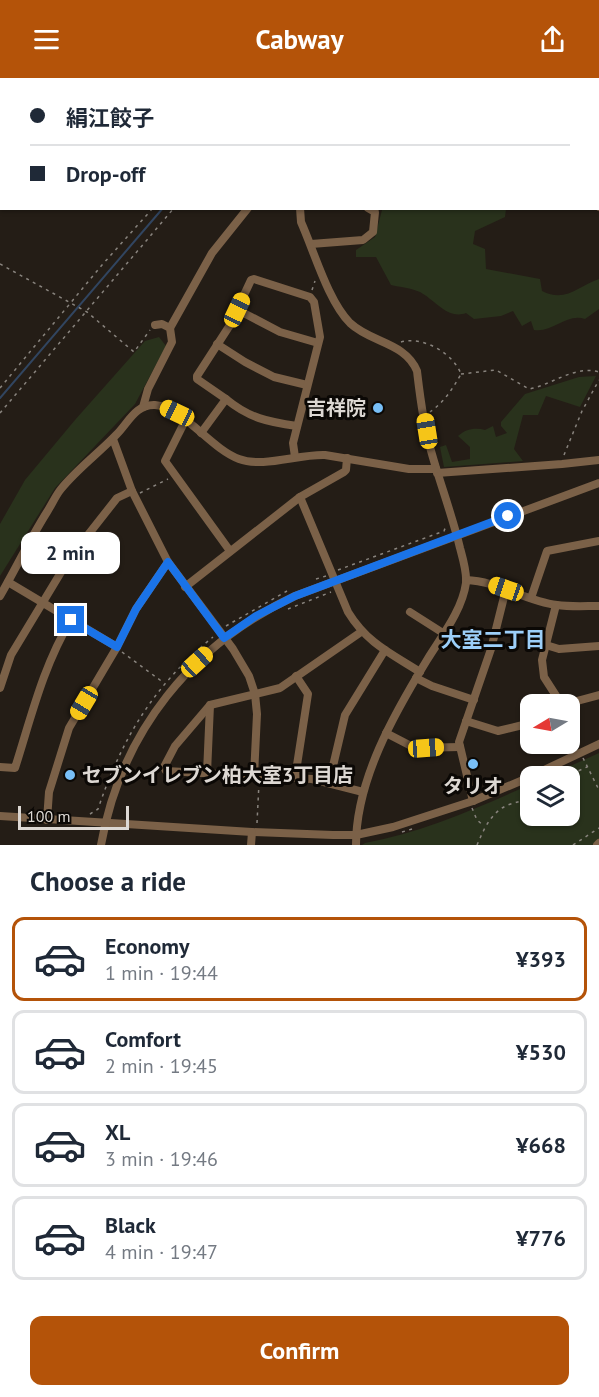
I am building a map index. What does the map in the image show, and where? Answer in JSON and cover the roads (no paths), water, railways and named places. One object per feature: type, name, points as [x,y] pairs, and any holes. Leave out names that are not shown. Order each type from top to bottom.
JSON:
[{"type":"street","points":[[143,407],[148,389],[172,342],[170,328],[212,253],[246,210]]},
{"type":"street","points":[[298,210],[336,304],[350,323],[367,335],[394,347],[408,356],[414,364],[429,445],[457,534],[466,580],[464,594],[458,608],[387,733],[363,792],[356,845]]},
{"type":"street","points":[[310,243],[363,240],[373,232],[375,212],[372,210]]},
{"type":"street","points":[[295,457],[293,443],[320,337],[314,302],[310,297],[254,279],[251,280],[237,310],[197,379],[241,411],[267,421],[297,426]]},
{"type":"street","points":[[237,310],[280,333],[318,343]]},
{"type":"street","points":[[155,325],[162,324],[170,328]]},
{"type":"street","points":[[217,344],[274,377],[307,385]]},
{"type":"street","points":[[201,433],[226,399]]},
{"type":"street","points":[[0,596],[61,488],[113,439],[136,411],[143,407],[161,406],[177,413],[228,454],[244,460],[264,461],[313,454],[436,471],[599,460]]},
{"type":"street","points":[[185,421],[165,461],[230,551]]},
{"type":"street","points":[[113,439],[133,493],[168,562],[242,662],[255,694],[257,776]]},
{"type":"street","points":[[185,587],[300,497],[346,470],[347,458]]},
{"type":"street","points":[[101,845],[105,823],[124,767],[150,719],[182,677],[224,638],[274,606],[457,534],[599,483]]},
{"type":"street","points":[[0,685],[11,655],[69,559],[117,498],[133,493]]},
{"type":"street","points":[[300,497],[348,612],[361,632],[432,686],[474,700]]},
{"type":"street","points":[[531,598],[547,551],[599,541]]},
{"type":"street","points":[[47,820],[49,792],[69,728],[117,647],[136,609],[168,562]]},
{"type":"street","points":[[466,580],[481,580],[556,605],[599,606]]},
{"type":"street","points":[[8,582],[117,647]]},
{"type":"street","points":[[473,804],[459,742],[491,649],[506,589]]},
{"type":"street","points":[[555,694],[544,677],[543,660],[556,605]]},
{"type":"street","points":[[410,612],[443,633]]},
{"type":"street","points":[[0,767],[15,768],[45,672],[71,620]]},
{"type":"street","points":[[361,632],[280,688],[210,705],[175,746],[164,766],[166,771],[295,778],[329,783],[363,792]]},
{"type":"street","points":[[546,645],[559,649],[599,646]]},
{"type":"street","points":[[329,783],[345,715],[385,650]]},
{"type":"street","points":[[295,778],[308,694],[296,676]]},
{"type":"street","points":[[580,700],[599,695]]},
{"type":"street","points":[[207,773],[210,705]]},
{"type":"street","points":[[466,722],[498,731],[520,726]]},
{"type":"street","points":[[387,733],[415,748],[460,747]]},
{"type":"street","points":[[0,816],[252,832],[356,835],[473,804],[599,744]]},
{"type":"street","points":[[251,845],[252,832]]},
{"type":"waterway","points":[[0,398],[161,210]]},
{"type":"place","name":"吉祥院","points":[[378,408]]},
{"type":"place","name":"タリオ","points":[[473,764]]},
{"type":"place","name":"セブンイレブン柏大室3丁目店","points":[[70,775]]},
{"type":"district","name":"大室二丁目","points":[[493,640]]}]
